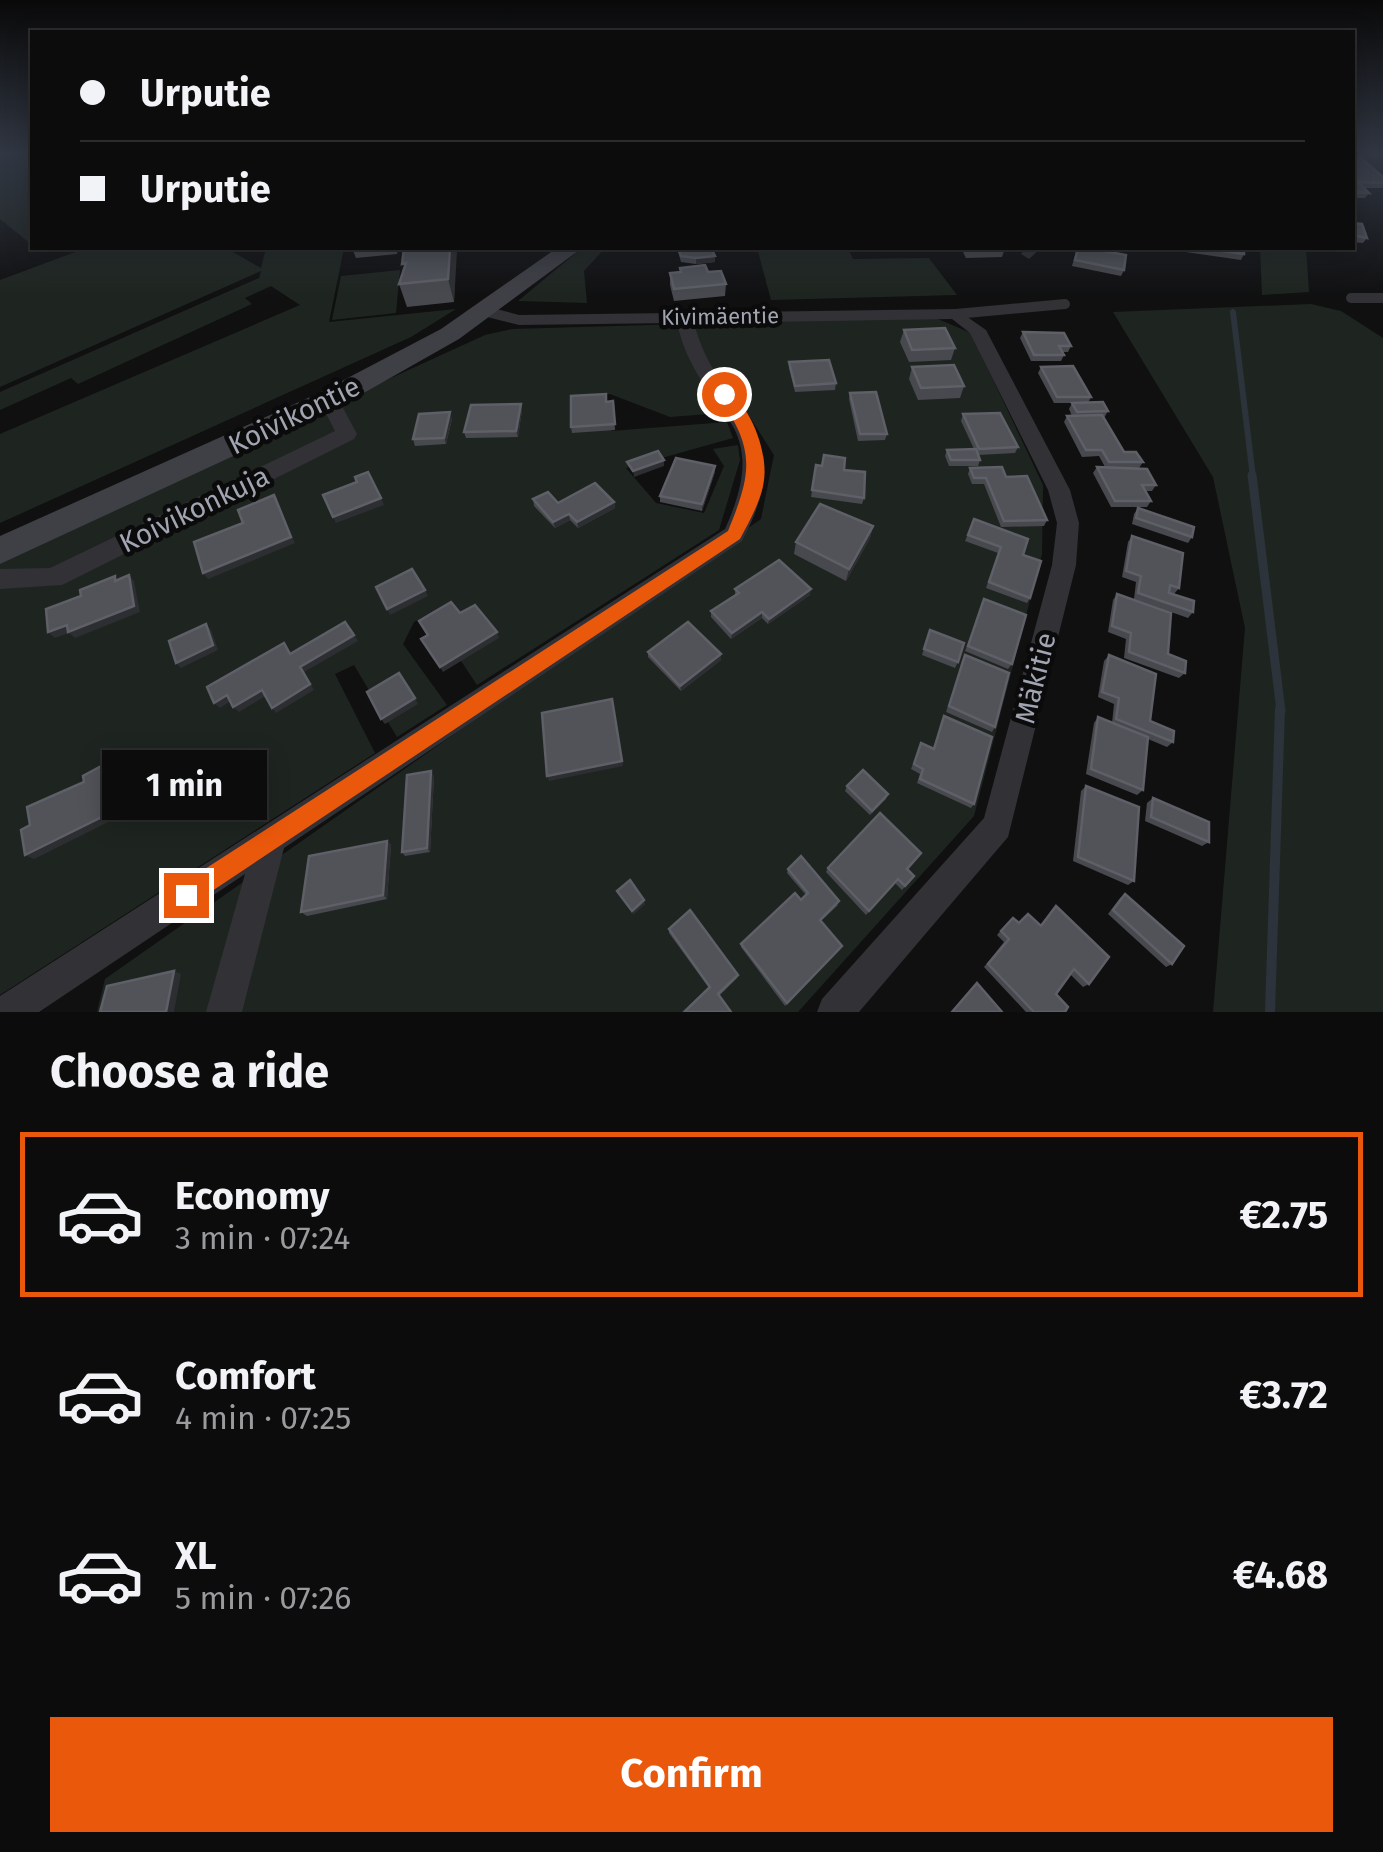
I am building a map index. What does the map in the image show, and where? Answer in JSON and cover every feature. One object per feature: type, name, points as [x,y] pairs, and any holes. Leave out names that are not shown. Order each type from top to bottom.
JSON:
[{"type":"main road","name":"Koivikontie","points":[[0,551],[329,400],[485,311],[568,250]]},
{"type":"street","name":"Kivimäentie","points":[[485,311],[519,320],[956,314]]},
{"type":"street","name":"Mäkitie","points":[[835,1012],[997,826],[1064,565],[1068,523],[1059,490],[977,330],[956,314]]},
{"type":"street","points":[[8,1012],[734,535],[756,482],[754,442],[687,344],[684,316]]},
{"type":"street","name":"Koivikonkuja","points":[[0,579],[53,578],[347,434],[329,400]]},
{"type":"street","points":[[224,1012],[270,840]]},
{"type":"lane","points":[[1352,298],[1383,298]]},
{"type":"lane","points":[[956,314],[1065,304]]},
{"type":"shaded area","points":[[0,201],[30,201],[30,243],[0,219]]},
{"type":"shaded area","points":[[81,250],[230,250],[261,268],[266,250],[344,250],[329,322],[456,309],[411,337],[0,523],[0,434],[300,305],[271,286],[245,298],[252,304],[78,384],[71,378],[0,410],[0,392],[259,278],[261,271],[0,387],[0,280]]},
{"type":"shaded area","points":[[580,250],[603,250],[584,271],[587,303],[518,301]]},
{"type":"shaded area","points":[[758,250],[849,250],[853,259],[929,258],[957,295],[771,300]]},
{"type":"shaded area","points":[[1260,250],[1306,250],[1309,292],[1262,295]]},
{"type":"shaded area","points":[[400,270],[396,313],[332,320],[341,276]]},
{"type":"shaded area","points":[[1311,304],[1341,311],[1383,338],[1383,1012],[1213,1012],[1245,628],[1213,477],[1113,312]]},
{"type":"shaded area","points":[[933,317],[971,333],[1043,485],[1042,554],[974,816],[798,1012],[97,1012],[105,979],[761,519],[774,455],[746,411],[670,417],[610,394],[598,395],[611,431],[727,422],[733,438],[626,468],[656,503],[704,513],[724,466],[713,449],[738,445],[740,460],[719,530],[477,685],[440,629],[442,607],[414,622],[403,644],[447,705],[397,737],[354,665],[335,674],[375,753],[0,995],[0,557],[485,335],[512,329]]},
{"type":"building","points":[[1355,223],[1362,224],[1367,238],[1355,236]]},
{"type":"building","points":[[404,250],[450,250],[448,279],[399,284],[406,263],[402,264]]},
{"type":"building","points":[[679,250],[712,250],[715,256],[696,258],[681,256]]},
{"type":"building","points":[[1078,250],[1126,255],[1124,270],[1075,260]]},
{"type":"building","points":[[705,265],[708,272],[721,271],[726,284],[674,289],[670,273]]},
{"type":"building","points":[[945,328],[955,348],[912,350],[904,330]]},
{"type":"building","points":[[1023,332],[1064,333],[1071,346],[1059,346],[1064,355],[1034,355]]},
{"type":"building","points":[[829,360],[836,383],[795,386],[789,362]]},
{"type":"building","points":[[954,365],[964,386],[921,388],[912,367]]},
{"type":"building","points":[[1073,366],[1091,397],[1057,397],[1041,367]]},
{"type":"building","points":[[876,392],[887,434],[860,434],[850,393]]},
{"type":"building","points":[[606,394],[606,402],[613,401],[615,424],[571,427],[571,396]]},
{"type":"building","points":[[1103,402],[1108,411],[1077,412],[1072,403]]},
{"type":"building","points":[[521,404],[516,431],[464,432],[471,405]]},
{"type":"building","points":[[450,412],[444,438],[413,439],[419,414]]},
{"type":"building","points":[[1000,413],[1018,447],[979,449],[963,414]]},
{"type":"building","points":[[1102,415],[1124,452],[1136,452],[1143,462],[1109,462],[1102,450],[1086,450],[1067,416]]},
{"type":"building","points":[[976,449],[980,460],[951,460],[947,450]]},
{"type":"building","points":[[658,451],[664,460],[633,471],[627,462]]},
{"type":"building","points":[[824,455],[845,458],[844,470],[865,472],[864,498],[812,490],[816,465],[822,466]]},
{"type":"building","points":[[676,458],[715,466],[702,504],[660,496]]},
{"type":"building","points":[[1002,467],[1006,477],[1027,476],[1047,520],[1004,521],[986,478],[974,478],[970,468]]},
{"type":"building","points":[[1097,467],[1147,469],[1156,485],[1142,485],[1151,501],[1115,501]]},
{"type":"building","points":[[368,472],[381,498],[333,517],[323,495],[357,482],[355,477]]},
{"type":"building","points":[[595,483],[614,502],[577,522],[569,514],[553,522],[533,499],[548,492],[558,503]]},
{"type":"building","points":[[274,495],[291,537],[203,573],[194,542],[243,523],[238,510]]},
{"type":"building","points":[[820,504],[873,526],[849,569],[796,542]]},
{"type":"building","points":[[1138,508],[1194,527],[1192,537],[1136,518]]},
{"type":"building","points":[[974,519],[1028,539],[1023,555],[1041,561],[1030,598],[989,582],[1001,547],[968,535]]},
{"type":"building","points":[[1132,536],[1183,553],[1179,588],[1170,585],[1169,593],[1194,601],[1193,612],[1138,593],[1141,576],[1126,571]]},
{"type":"building","points":[[779,560],[811,589],[769,619],[762,612],[732,633],[711,611],[739,593],[735,589]]},
{"type":"building","points":[[412,569],[425,590],[387,609],[376,587]]},
{"type":"building","points":[[129,575],[134,606],[68,632],[67,625],[48,632],[46,609],[81,596],[80,590],[115,576],[115,581]]},
{"type":"building","points":[[1117,594],[1171,613],[1168,654],[1186,661],[1185,673],[1129,652],[1131,633],[1112,626]]},
{"type":"building","points":[[984,599],[1026,615],[1012,664],[968,646]]},
{"type":"building","points":[[451,602],[460,613],[475,605],[497,632],[440,667],[421,639],[428,635],[419,621]]},
{"type":"building","points":[[345,622],[354,635],[300,667],[310,684],[272,708],[262,690],[233,707],[227,695],[214,703],[207,687],[284,643],[290,654]]},
{"type":"building","points":[[688,622],[721,654],[680,686],[648,652]]},
{"type":"building","points":[[206,624],[213,645],[176,663],[169,641]]},
{"type":"building","points":[[930,630],[964,643],[958,662],[924,649]]},
{"type":"building","points":[[965,655],[1009,673],[995,727],[949,706]]},
{"type":"building","points":[[1109,655],[1156,674],[1150,721],[1174,731],[1173,742],[1116,719],[1119,698],[1102,692]]},
{"type":"building","points":[[399,673],[415,698],[381,719],[367,692]]},
{"type":"building","points":[[612,699],[622,761],[547,776],[542,713]]},
{"type":"building","points":[[944,716],[992,737],[974,804],[920,779],[923,769],[914,764],[921,743],[934,749]]},
{"type":"building","points":[[1098,717],[1148,737],[1143,790],[1091,769]]},
{"type":"building","points":[[129,751],[142,797],[25,855],[21,830],[30,825],[27,807],[84,782],[83,776]]},
{"type":"building","points":[[863,770],[888,794],[872,811],[847,786]]},
{"type":"building","points":[[431,771],[427,848],[402,852],[407,775]]},
{"type":"building","points":[[1086,786],[1139,807],[1134,881],[1078,857]]},
{"type":"building","points":[[1153,798],[1209,822],[1209,842],[1151,817]]},
{"type":"building","points":[[880,813],[921,853],[907,869],[914,876],[905,886],[898,879],[869,911],[828,868]]},
{"type":"building","points":[[387,841],[383,895],[301,912],[309,856]]},
{"type":"building","points":[[801,856],[839,901],[820,920],[842,946],[787,1003],[741,944],[795,893],[801,900],[808,893],[788,869]]},
{"type":"building","points":[[630,880],[644,900],[632,911],[617,891]]},
{"type":"building","points":[[1125,894],[1184,946],[1172,964],[1113,910]]},
{"type":"building","points":[[1056,906],[1109,957],[1089,984],[1074,969],[1056,994],[1068,1007],[1065,1012],[1034,1012],[988,964],[1009,939],[1001,931],[1013,918],[1019,923],[1028,914],[1041,926]]},
{"type":"building","points":[[690,910],[738,975],[718,994],[731,1012],[684,1012],[710,987],[669,929]]},
{"type":"building","points":[[174,971],[166,1012],[100,1012],[107,986]]},
{"type":"building","points":[[977,983],[1002,1012],[952,1012]]},
{"type":"waterway","points":[[1233,312],[1253,477]]},
{"type":"waterway","points":[[1252,475],[1281,711]]},
{"type":"waterway","points":[[1270,1012],[1280,709]]},
{"type":"route","points":[[186,895],[734,535],[748,510],[756,482],[756,456],[754,442],[724,394]]}]
